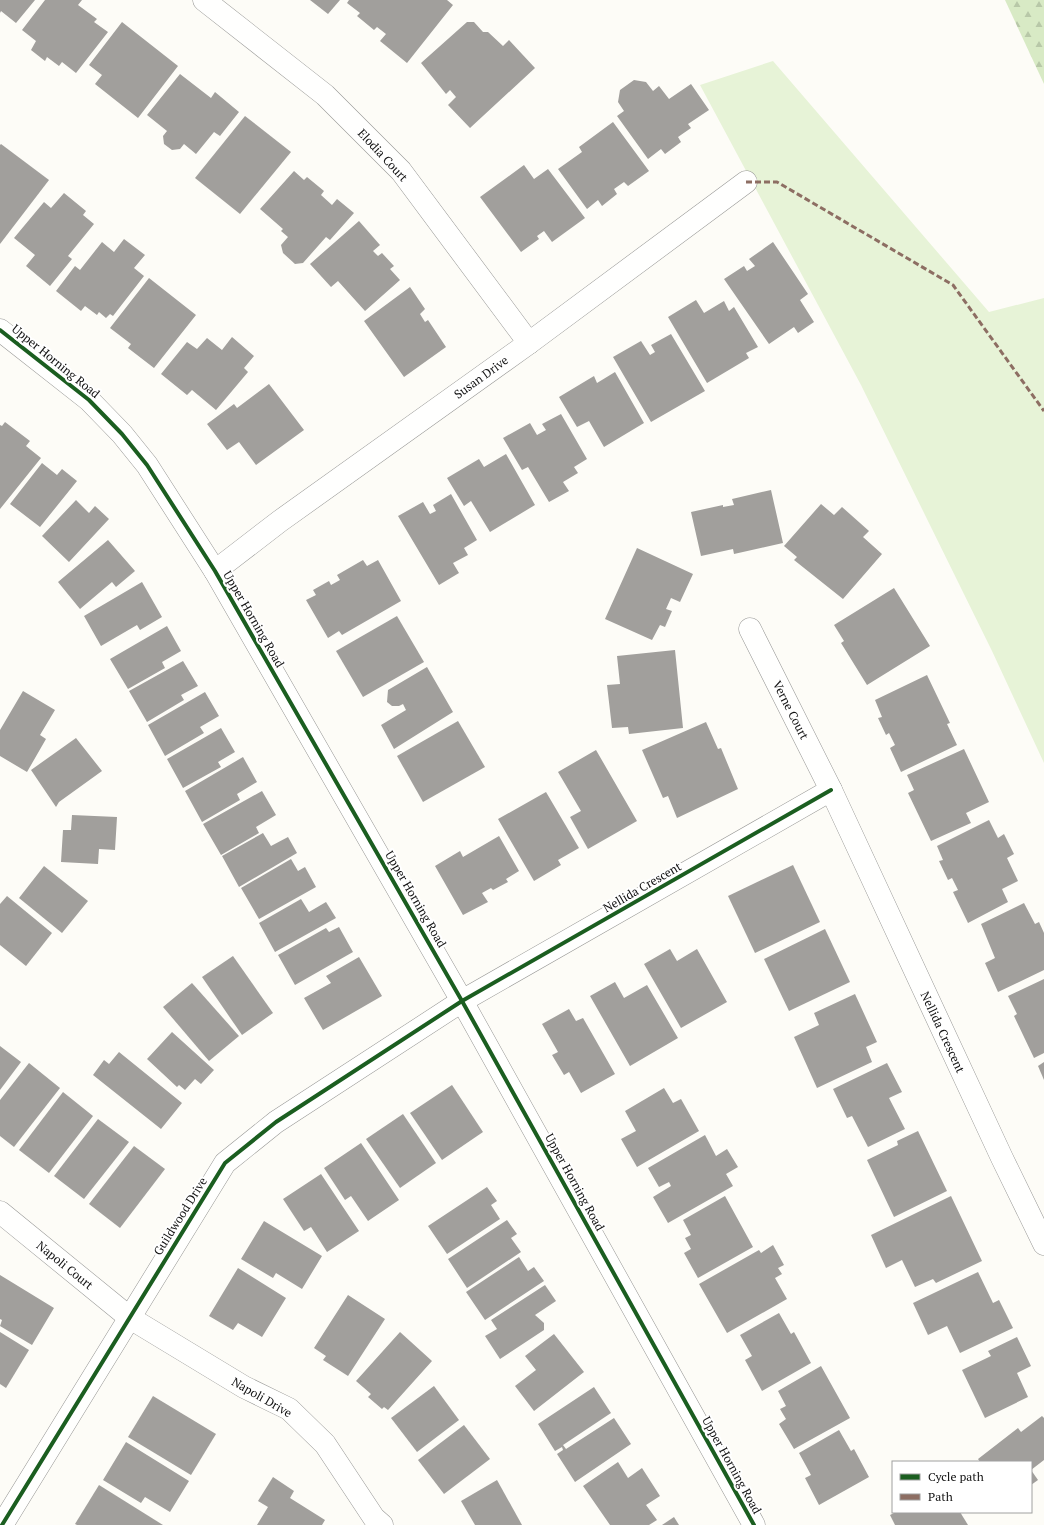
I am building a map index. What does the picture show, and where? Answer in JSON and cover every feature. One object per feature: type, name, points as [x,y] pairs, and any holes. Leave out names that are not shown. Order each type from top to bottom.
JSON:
[{"type":"street","name":"Elodia Court","points":[[204,0],[325,95],[401,171],[529,343]]},
{"type":"street","name":"Susan Drive","points":[[215,571],[280,521],[529,343],[746,182]]},
{"type":"street","name":"Upper Horning Road","points":[[0,330],[89,400],[122,434],[147,465],[215,571],[462,1001],[754,1525]]},
{"type":"street","name":"Verne Court","points":[[750,629],[831,790]]},
{"type":"street","name":"Nellida Crescent","points":[[462,1001],[831,790],[1002,1158],[1044,1244]]},
{"type":"street","name":"Guildwood Drive","points":[[2,1525],[225,1163],[276,1122],[462,1001]]},
{"type":"street","name":"Napoli Court","points":[[0,1212],[130,1318]]},
{"type":"street","name":"Napoli Drive","points":[[130,1318],[244,1387],[289,1409],[325,1444],[374,1518],[382,1525]]},
{"type":"green space","points":[[1005,0],[1044,0],[1044,84]]},
{"type":"green space","points":[[773,61],[989,312],[1044,298],[1044,763],[992,651],[861,385],[700,85]]},
{"type":"building","points":[[0,0],[35,0],[16,23],[1,11],[0,13]]},
{"type":"building","points":[[45,0],[82,0],[78,5],[97,19],[94,22],[108,32],[76,73],[62,62],[59,66],[47,57],[45,61],[31,50],[36,41],[22,30]]},
{"type":"building","points":[[310,0],[340,0],[328,14]]},
{"type":"building","points":[[349,0],[447,0],[453,5],[407,63],[380,41],[386,34],[377,27],[374,30],[357,16],[360,13],[347,3]]},
{"type":"building","points":[[122,22],[178,66],[138,118],[95,84],[102,75],[89,65]]},
{"type":"building","points":[[467,22],[474,22],[483,32],[488,32],[503,46],[509,40],[535,68],[470,128],[448,105],[456,97],[450,90],[446,94],[421,63]]},
{"type":"building","points":[[180,74],[211,98],[215,92],[239,112],[220,136],[214,132],[196,154],[184,144],[180,149],[172,150],[164,144],[163,136],[167,131],[147,115]]},
{"type":"building","points":[[634,80],[646,82],[653,91],[659,86],[669,99],[691,84],[709,110],[688,124],[691,128],[678,137],[681,142],[665,154],[661,149],[648,159],[617,116],[624,111],[618,102],[620,90]]},
{"type":"building","points":[[245,116],[291,152],[240,214],[195,178]]},
{"type":"building","points":[[613,122],[649,171],[628,186],[624,182],[614,189],[617,194],[602,206],[598,200],[587,209],[558,169],[582,152],[579,147]]},
{"type":"building","points":[[1,144],[49,180],[0,244],[0,145]]},
{"type":"building","points":[[524,165],[534,179],[548,169],[585,218],[552,242],[544,231],[537,236],[539,239],[521,252],[480,197]]},
{"type":"building","points":[[294,171],[304,180],[307,177],[324,191],[321,195],[332,205],[337,199],[354,213],[330,240],[326,237],[303,263],[295,264],[283,253],[281,245],[288,237],[281,231],[283,229],[260,209]]},
{"type":"building","points":[[64,193],[86,211],[83,215],[94,224],[68,256],[72,259],[50,286],[26,266],[35,255],[14,238],[44,202],[51,208]]},
{"type":"building","points":[[359,221],[380,245],[373,251],[378,256],[382,253],[394,266],[390,269],[400,280],[365,311],[338,281],[331,287],[310,264]]},
{"type":"building","points":[[124,239],[145,255],[134,268],[144,276],[113,316],[110,314],[106,318],[99,312],[97,315],[85,306],[81,311],[56,291],[75,266],[80,270],[102,242],[114,252]]},
{"type":"building","points":[[773,242],[808,294],[800,300],[814,322],[798,333],[794,327],[769,344],[724,279],[744,266],[747,271],[755,266],[749,259]]},
{"type":"building","points":[[149,278],[196,315],[154,368],[128,348],[131,344],[110,328]]},
{"type":"building","points":[[410,287],[425,309],[420,314],[425,322],[428,320],[446,347],[404,377],[364,321]]},
{"type":"building","points":[[696,300],[704,313],[724,301],[729,311],[734,307],[758,347],[746,353],[749,358],[707,383],[668,317]]},
{"type":"building","points":[[671,334],[705,391],[651,422],[613,357],[641,341],[650,355],[655,352],[651,345]]},
{"type":"building","points":[[232,337],[254,356],[244,368],[248,372],[216,410],[192,390],[187,395],[161,374],[187,342],[197,349],[207,338],[222,350]]},
{"type":"building","points":[[615,372],[644,423],[604,447],[589,421],[577,427],[559,397],[594,376],[597,383]]},
{"type":"building","points":[[269,384],[304,430],[256,465],[239,442],[227,450],[207,424],[234,404],[237,408]]},
{"type":"building","points":[[561,414],[587,459],[574,467],[578,473],[563,482],[569,491],[549,502],[528,467],[522,470],[503,438],[530,423],[537,435],[546,430],[542,424]]},
{"type":"building","points":[[5,422],[30,441],[26,446],[41,458],[0,509],[0,425],[2,426]]},
{"type":"building","points":[[506,454],[535,505],[490,532],[471,501],[464,506],[447,478],[479,459],[484,467]]},
{"type":"building","points":[[42,463],[57,475],[62,469],[77,481],[40,527],[10,504]]},
{"type":"building","points":[[771,490],[783,543],[734,554],[733,549],[701,556],[691,512],[723,505],[723,507],[734,505],[732,499]]},
{"type":"building","points":[[451,494],[477,540],[464,548],[468,555],[453,563],[459,573],[439,585],[398,516],[423,502],[430,514],[436,511],[433,505]]},
{"type":"building","points":[[76,500],[89,513],[95,506],[109,519],[69,562],[42,536]]},
{"type":"building","points":[[821,504],[834,515],[842,507],[869,531],[863,537],[882,554],[843,599],[794,560],[797,557],[784,546]]},
{"type":"building","points":[[108,540],[135,571],[116,587],[112,582],[80,609],[58,582]]},
{"type":"building","points":[[637,548],[693,574],[680,602],[671,598],[666,609],[672,611],[665,627],[660,625],[652,640],[605,619]]},
{"type":"building","points":[[363,560],[367,566],[378,560],[401,601],[342,635],[339,631],[328,638],[306,600],[316,595],[313,590],[329,581],[331,585],[340,580],[337,575]]},
{"type":"building","points":[[142,582],[162,617],[140,630],[137,625],[101,646],[84,616]]},
{"type":"building","points":[[894,588],[930,646],[867,685],[841,643],[844,641],[834,625]]},
{"type":"building","points":[[397,616],[424,662],[363,697],[336,651]]},
{"type":"building","points":[[167,626],[181,651],[162,662],[165,668],[128,689],[110,659]]},
{"type":"building","points":[[675,650],[683,728],[629,734],[628,727],[612,728],[607,685],[620,684],[617,656]]},
{"type":"building","points":[[183,661],[198,686],[181,695],[184,700],[147,722],[129,691]]},
{"type":"building","points":[[427,667],[453,712],[394,749],[381,725],[406,710],[403,704],[399,706],[392,706],[387,702],[388,690]]},
{"type":"building","points":[[927,675],[950,723],[947,724],[957,745],[901,772],[890,748],[895,745],[889,733],[886,735],[878,718],[882,717],[875,700]]},
{"type":"building","points":[[23,691],[55,710],[40,735],[46,739],[27,772],[0,756],[0,730]]},
{"type":"building","points":[[205,692],[219,716],[200,727],[204,733],[165,756],[148,725]]},
{"type":"building","points":[[458,721],[485,767],[423,802],[397,756]]},
{"type":"building","points":[[706,722],[718,749],[721,748],[738,789],[677,818],[668,796],[663,798],[642,750]]},
{"type":"building","points":[[221,728],[235,752],[218,762],[221,767],[183,788],[167,759]]},
{"type":"building","points":[[76,738],[102,771],[59,802],[56,807],[31,770]]},
{"type":"building","points":[[964,749],[989,802],[966,813],[971,823],[931,841],[908,793],[914,790],[907,775]]},
{"type":"building","points":[[596,750],[637,821],[588,849],[570,817],[581,811],[558,772]]},
{"type":"building","points":[[243,757],[257,782],[237,794],[240,800],[202,822],[185,791]]},
{"type":"building","points":[[262,791],[276,815],[256,827],[259,833],[221,855],[203,824]]},
{"type":"building","points":[[546,792],[579,848],[558,860],[561,865],[534,881],[498,819]]},
{"type":"building","points":[[72,815],[117,817],[115,850],[99,849],[98,864],[61,862],[63,830],[71,830]]},
{"type":"building","points":[[989,820],[998,838],[1004,834],[1014,854],[1007,858],[1018,881],[1002,889],[1008,902],[968,923],[953,892],[958,890],[952,878],[948,880],[939,861],[943,860],[937,846]]},
{"type":"building","points":[[263,833],[271,846],[288,837],[297,853],[239,887],[222,856]]},
{"type":"building","points":[[499,836],[519,871],[506,879],[508,882],[493,890],[491,888],[482,893],[488,902],[463,915],[435,866],[460,851],[463,857]]},
{"type":"building","points":[[291,859],[298,871],[305,867],[316,887],[259,919],[241,888]]},
{"type":"building","points":[[793,865],[820,922],[755,953],[728,896]]},
{"type":"building","points":[[44,866],[88,901],[62,933],[19,898]]},
{"type":"building","points":[[7,896],[52,933],[26,966],[0,945],[0,904]]},
{"type":"building","points":[[301,899],[309,912],[326,902],[336,918],[275,952],[259,923]]},
{"type":"building","points":[[1024,903],[1035,924],[1039,922],[1044,933],[1044,970],[998,992],[985,963],[995,958],[981,924]]},
{"type":"building","points":[[339,927],[353,952],[295,985],[278,955],[326,928],[329,932]]},
{"type":"building","points":[[825,929],[850,982],[789,1011],[764,959]]},
{"type":"building","points":[[670,949],[677,961],[697,949],[727,1002],[681,1028],[644,964]]},
{"type":"building","points":[[233,956],[273,1013],[242,1035],[202,977]]},
{"type":"building","points":[[359,957],[382,996],[323,1030],[304,998],[331,983],[326,976]]},
{"type":"building","points":[[1044,979],[1044,1053],[1034,1058],[1014,1016],[1017,1014],[1008,996]]},
{"type":"building","points":[[615,982],[624,998],[647,985],[678,1038],[630,1066],[590,996]]},
{"type":"building","points":[[192,983],[239,1036],[209,1061],[163,1007]]},
{"type":"building","points":[[855,994],[877,1042],[866,1047],[872,1062],[817,1088],[794,1037],[819,1025],[814,1013]]},
{"type":"building","points":[[569,1009],[576,1021],[583,1018],[615,1074],[581,1093],[569,1072],[564,1075],[552,1055],[558,1052],[542,1024]]},
{"type":"building","points":[[172,1032],[214,1070],[201,1084],[195,1079],[185,1090],[179,1085],[177,1087],[147,1059]]},
{"type":"building","points":[[0,1046],[21,1062],[0,1090]]},
{"type":"building","points":[[119,1052],[182,1103],[161,1129],[93,1075],[104,1060],[109,1064]]},
{"type":"building","points":[[1044,1062],[1044,1080],[1038,1066]]},
{"type":"building","points":[[29,1063],[60,1088],[14,1147],[0,1136],[0,1100]]},
{"type":"building","points":[[887,1063],[902,1092],[889,1098],[905,1129],[868,1147],[852,1116],[847,1118],[833,1089]]},
{"type":"building","points":[[452,1085],[483,1132],[442,1160],[410,1113]]},
{"type":"building","points":[[664,1088],[673,1103],[681,1099],[699,1131],[637,1167],[621,1139],[636,1131],[625,1111]]},
{"type":"building","points":[[63,1092],[93,1116],[49,1173],[19,1150]]},
{"type":"building","points":[[403,1114],[436,1163],[400,1188],[366,1139]]},
{"type":"building","points":[[98,1119],[129,1142],[84,1199],[54,1176]]},
{"type":"building","points":[[918,1131],[947,1191],[894,1217],[867,1160],[898,1145],[897,1141]]},
{"type":"building","points":[[705,1135],[716,1156],[727,1149],[738,1167],[726,1174],[733,1186],[668,1223],[653,1197],[671,1186],[669,1182],[659,1187],[648,1168]]},
{"type":"building","points":[[361,1143],[399,1200],[368,1221],[351,1196],[345,1200],[324,1168]]},
{"type":"building","points":[[134,1146],[165,1169],[120,1228],[89,1204]]},
{"type":"building","points":[[321,1174],[359,1231],[327,1252],[311,1227],[304,1231],[283,1199]]},
{"type":"building","points":[[487,1187],[497,1201],[491,1205],[500,1219],[447,1254],[428,1226]]},
{"type":"building","points":[[725,1196],[753,1247],[698,1278],[684,1253],[691,1249],[685,1238],[691,1235],[683,1220]]},
{"type":"building","points":[[951,1196],[982,1261],[936,1283],[933,1279],[915,1287],[902,1260],[886,1268],[871,1235]]},
{"type":"building","points":[[507,1220],[517,1234],[511,1238],[521,1252],[467,1288],[448,1259]]},
{"type":"building","points":[[264,1221],[322,1256],[302,1289],[276,1273],[273,1278],[241,1259]]},
{"type":"building","points":[[773,1245],[784,1265],[778,1268],[782,1274],[775,1278],[787,1299],[727,1333],[699,1284],[759,1250],[761,1253]]},
{"type":"building","points":[[519,1257],[528,1271],[534,1267],[544,1281],[485,1320],[466,1292]]},
{"type":"building","points":[[238,1268],[286,1298],[262,1337],[238,1323],[233,1330],[209,1316]]},
{"type":"building","points":[[978,1272],[993,1303],[999,1300],[1013,1328],[960,1353],[947,1326],[928,1335],[913,1303]]},
{"type":"building","points":[[0,1275],[54,1308],[32,1345],[0,1326],[2,1320],[0,1319]]},
{"type":"building","points":[[545,1285],[556,1301],[535,1315],[544,1323],[544,1330],[500,1359],[485,1336],[497,1329],[491,1320]]},
{"type":"building","points":[[348,1295],[385,1319],[348,1376],[323,1360],[326,1356],[314,1348]]},
{"type":"building","points":[[779,1313],[791,1334],[794,1332],[811,1363],[762,1391],[745,1360],[752,1356],[740,1335]]},
{"type":"building","points":[[0,1332],[29,1350],[6,1388],[0,1384]]},
{"type":"building","points":[[400,1332],[432,1361],[388,1410],[384,1407],[382,1409],[368,1397],[371,1394],[356,1381]]},
{"type":"building","points":[[554,1334],[584,1372],[534,1411],[515,1386],[536,1370],[525,1356]]},
{"type":"building","points":[[1017,1337],[1031,1366],[1017,1373],[1028,1397],[985,1418],[962,1370],[991,1356],[988,1351]]},
{"type":"building","points":[[821,1366],[850,1418],[794,1449],[779,1424],[786,1419],[780,1409],[786,1406],[778,1391]]},
{"type":"building","points":[[434,1386],[459,1420],[417,1452],[391,1418]]},
{"type":"building","points":[[594,1387],[611,1413],[563,1445],[566,1449],[614,1418],[631,1444],[575,1482],[557,1454],[563,1450],[562,1447],[555,1451],[538,1424]]},
{"type":"building","points":[[153,1396],[216,1434],[191,1475],[128,1437]]},
{"type":"building","points":[[1042,1416],[1044,1418],[1044,1460],[1032,1469],[1032,1461],[979,1461],[978,1459],[1018,1428],[1021,1432]]},
{"type":"building","points":[[464,1425],[490,1459],[444,1494],[418,1460]]},
{"type":"building","points":[[839,1430],[851,1451],[854,1449],[869,1477],[819,1505],[805,1478],[811,1475],[799,1453]]},
{"type":"building","points":[[126,1442],[189,1481],[170,1512],[145,1497],[141,1503],[103,1480]]},
{"type":"building","points":[[618,1462],[628,1478],[642,1468],[660,1496],[646,1505],[657,1520],[649,1525],[610,1525],[583,1486]]},
{"type":"building","points":[[1032,1471],[1038,1480],[1032,1484]]},
{"type":"building","points":[[273,1477],[294,1491],[290,1498],[325,1520],[322,1525],[257,1525],[268,1507],[258,1501]]},
{"type":"building","points":[[497,1480],[522,1525],[475,1525],[461,1501]]},
{"type":"building","points":[[99,1485],[163,1525],[75,1524]]},
{"type":"building","points":[[894,1513],[961,1513],[968,1525],[895,1525],[890,1515]]},
{"type":"building","points":[[674,1517],[679,1525],[662,1525]]},
{"type":"marked path","points":[[746,182],[777,182],[953,285],[1044,411]]},
{"type":"cycle path","points":[[0,330],[89,400],[122,434],[147,465],[215,571],[462,1001],[754,1525]]},
{"type":"cycle path","points":[[2,1525],[225,1163],[276,1122],[462,1001],[831,790]]}]
